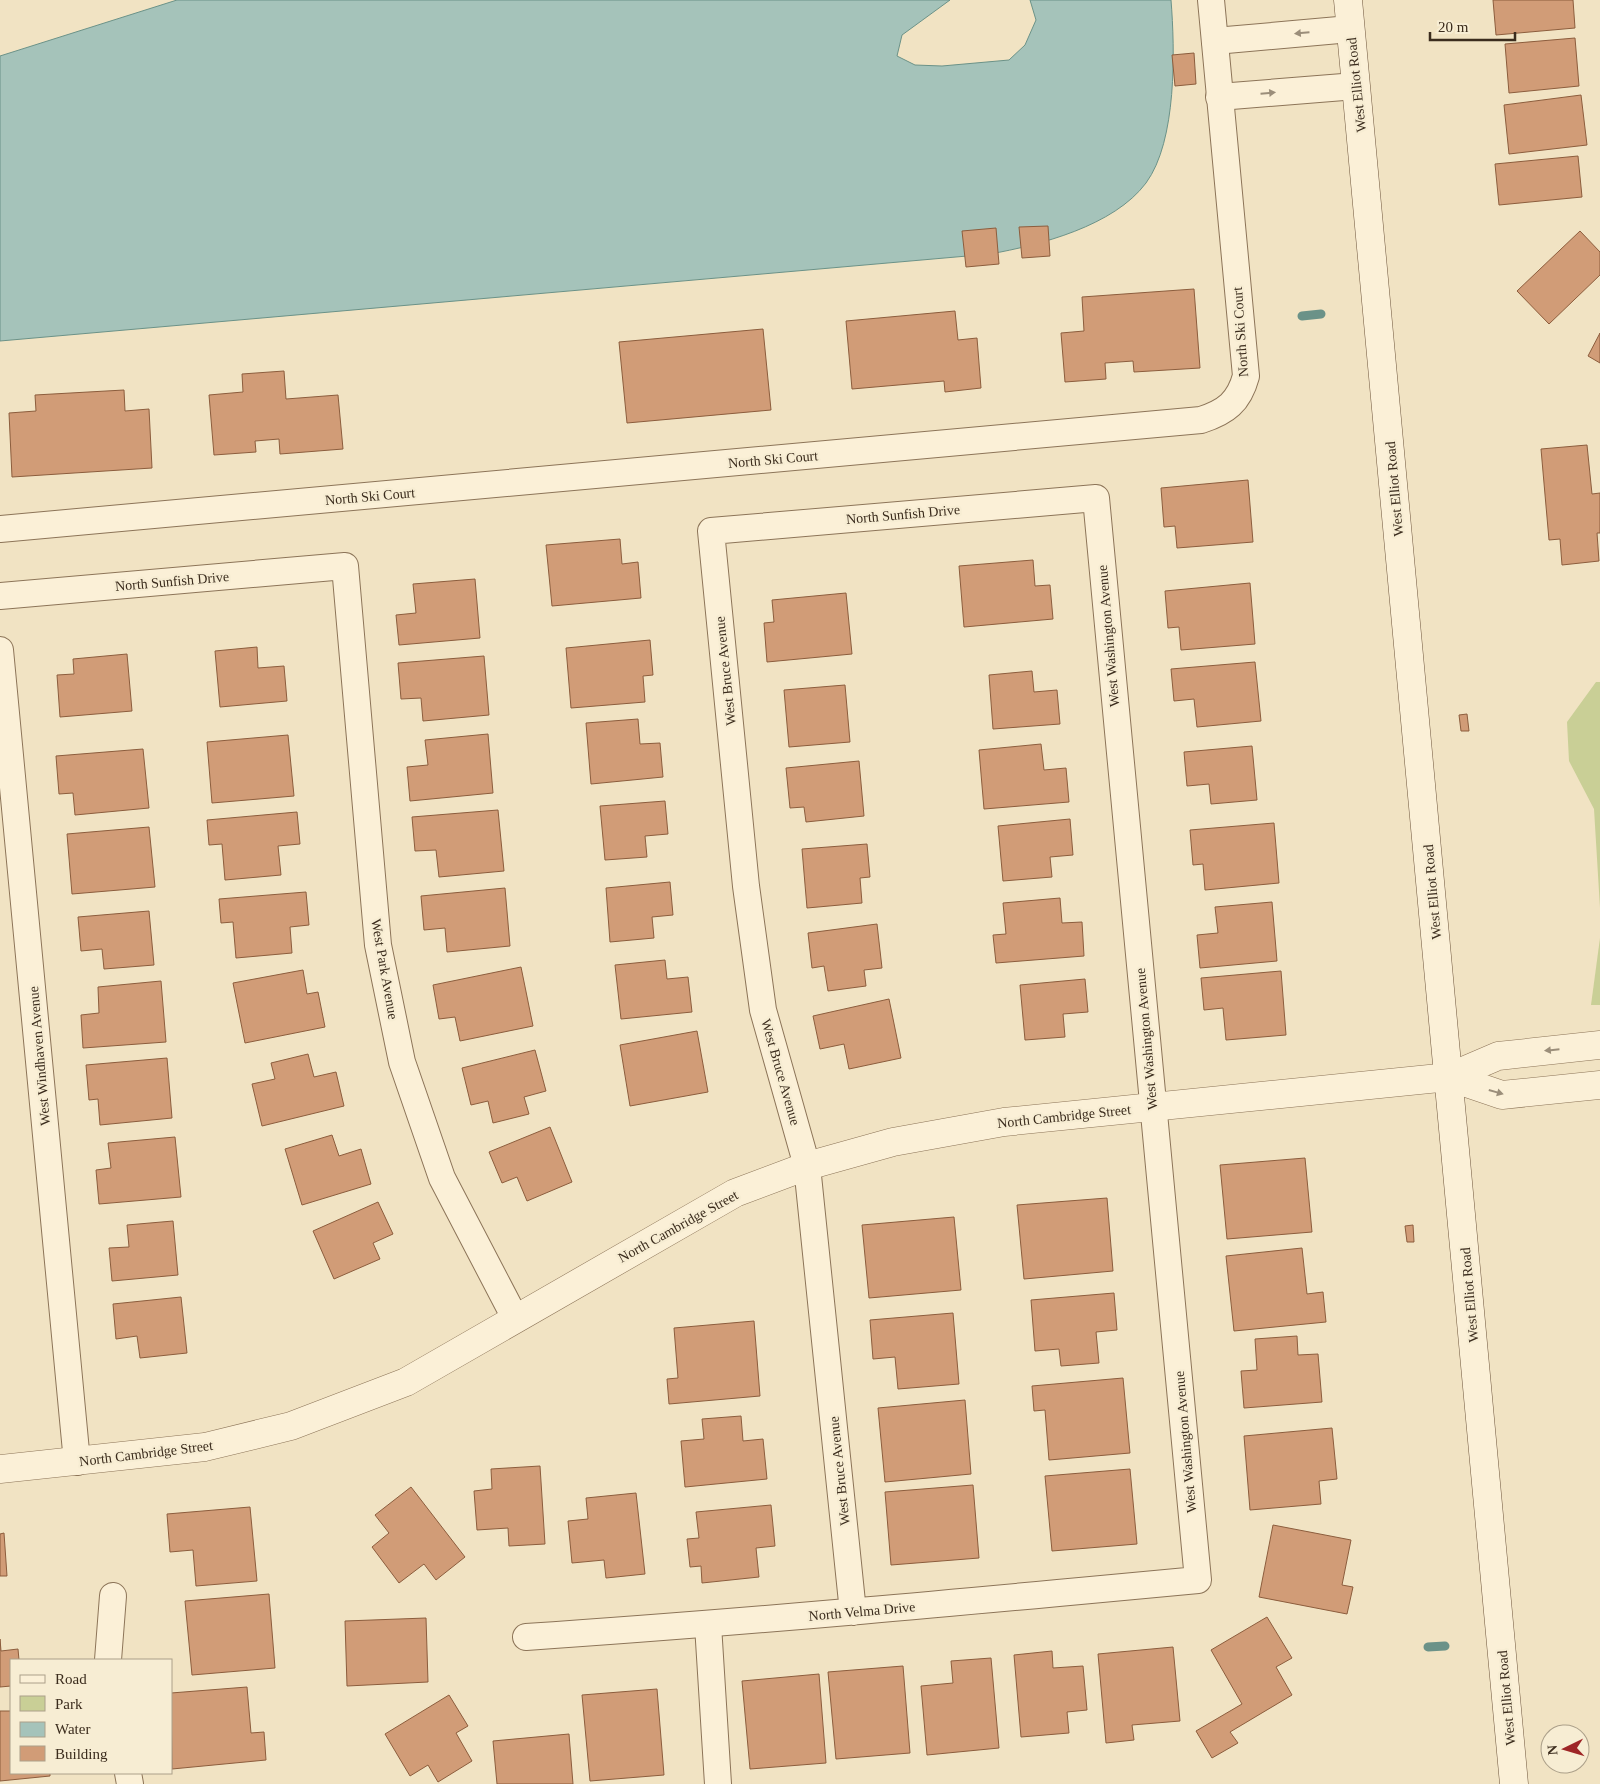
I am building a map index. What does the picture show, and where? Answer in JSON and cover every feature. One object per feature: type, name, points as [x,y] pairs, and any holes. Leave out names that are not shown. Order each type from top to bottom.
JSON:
[{"type":"street","name":"North Ski Court","points":[[0,530],[1201,420],[1217,415],[1232,404],[1242,391],[1246,376],[1211,0]]},
{"type":"street","name":"West Elliot Road","points":[[1348,0],[1514,1784]]},
{"type":"street","points":[[1215,41],[1350,29]]},
{"type":"street","points":[[1219,97],[1356,86]]},
{"type":"street","name":"North Sunfish Drive","points":[[711,531],[1096,498]]},
{"type":"street","name":"West Washington Avenue","points":[[1096,498],[1198,1580]]},
{"type":"street","name":"West Bruce Avenue","points":[[711,531],[746,886],[763,1010],[807,1166],[853,1612]]},
{"type":"street","name":"North Sunfish Drive","points":[[0,596],[344,566]]},
{"type":"street","name":"West Park Avenue","points":[[344,566],[378,945],[402,1062],[442,1178],[515,1318]]},
{"type":"street","name":"West Windhaven Avenue","points":[[0,650],[77,1462]]},
{"type":"street","points":[[1449,1077],[1498,1056],[1600,1045]]},
{"type":"street","points":[[1449,1077],[1502,1095],[1600,1086]]},
{"type":"street","name":"North Cambridge Street","points":[[0,1469],[204,1447],[291,1426],[406,1382],[735,1193],[807,1166],[893,1142],[1004,1122],[1449,1077]]},
{"type":"street","name":"North Velma Drive","points":[[526,1637],[853,1612],[1198,1580]]},
{"type":"street","points":[[108,1659],[113,1596]]},
{"type":"street","points":[[708,1624],[718,1784]]},
{"type":"green space","points":[[1596,682],[1600,682],[1600,908],[1594,809],[1569,761],[1567,722]]},
{"type":"green space","points":[[1600,938],[1600,1005],[1591,1005]]},
{"type":"water","points":[[177,0],[950,0],[902,35],[897,56],[915,65],[942,66],[1009,60],[1025,45],[1036,20],[1030,0],[1171,0],[1173,44],[1172,94],[1164,144],[1156,165],[1146,183],[1132,198],[1096,222],[1075,231],[1053,239],[1010,250],[990,254],[0,341],[0,56]]},
{"type":"building","points":[[1493,0],[1573,0],[1575,28],[1496,35]]},
{"type":"building","points":[[1575,38],[1579,86],[1509,93],[1505,44]]},
{"type":"building","points":[[1194,53],[1196,84],[1175,86],[1172,55]]},
{"type":"building","points":[[1581,95],[1587,145],[1509,154],[1504,105]]},
{"type":"building","points":[[1578,156],[1582,197],[1499,205],[1495,164]]},
{"type":"building","points":[[1048,226],[1050,256],[1022,258],[1019,227]]},
{"type":"building","points":[[996,228],[999,264],[966,267],[962,231]]},
{"type":"building","points":[[1580,231],[1600,252],[1600,275],[1549,324],[1517,291]]},
{"type":"building","points":[[1194,289],[1200,368],[1134,372],[1133,361],[1105,363],[1106,379],[1065,382],[1061,333],[1084,331],[1082,297]]},
{"type":"building","points":[[955,311],[958,340],[977,338],[981,388],[945,392],[944,381],[852,389],[846,321]]},
{"type":"building","points":[[763,329],[771,410],[627,423],[619,342]]},
{"type":"building","points":[[1600,333],[1600,363],[1588,356]]},
{"type":"building","points":[[284,371],[286,399],[338,395],[343,449],[280,454],[279,439],[255,441],[256,452],[214,455],[209,395],[243,392],[242,374]]},
{"type":"building","points":[[124,390],[125,411],[149,409],[152,468],[12,477],[9,413],[36,411],[35,395]]},
{"type":"building","points":[[1587,445],[1592,494],[1600,493],[1600,533],[1597,533],[1599,561],[1562,565],[1560,539],[1549,540],[1541,449]]},
{"type":"building","points":[[1248,480],[1253,542],[1177,548],[1175,526],[1164,527],[1161,488]]},
{"type":"building","points":[[620,539],[622,564],[638,562],[641,598],[552,606],[546,545]]},
{"type":"building","points":[[1033,560],[1035,586],[1050,585],[1053,619],[964,627],[959,566]]},
{"type":"building","points":[[475,579],[480,638],[399,645],[396,615],[416,613],[413,584]]},
{"type":"building","points":[[1250,583],[1255,644],[1181,650],[1179,627],[1168,628],[1165,591]]},
{"type":"building","points":[[846,593],[852,654],[767,662],[764,623],[774,622],[772,600]]},
{"type":"building","points":[[650,640],[653,675],[643,676],[645,702],[571,708],[566,648]]},
{"type":"building","points":[[257,647],[258,668],[284,666],[287,701],[220,707],[215,651]]},
{"type":"building","points":[[127,654],[132,711],[60,717],[57,675],[74,674],[73,659]]},
{"type":"building","points":[[484,656],[489,715],[423,721],[421,698],[401,699],[398,663]]},
{"type":"building","points":[[1255,662],[1261,721],[1197,727],[1194,699],[1174,701],[1171,669]]},
{"type":"building","points":[[1032,671],[1034,692],[1057,690],[1060,724],[993,729],[989,675]]},
{"type":"building","points":[[845,685],[850,742],[789,747],[784,690]]},
{"type":"building","points":[[1467,714],[1469,731],[1461,731],[1459,715]]},
{"type":"building","points":[[638,719],[640,744],[660,743],[663,777],[591,784],[586,723]]},
{"type":"building","points":[[488,734],[493,793],[410,801],[407,767],[428,765],[425,740]]},
{"type":"building","points":[[288,735],[294,796],[212,803],[207,742]]},
{"type":"building","points":[[1041,744],[1044,770],[1066,768],[1069,802],[984,809],[979,750]]},
{"type":"building","points":[[1252,746],[1257,800],[1211,804],[1209,784],[1187,786],[1184,752]]},
{"type":"building","points":[[143,749],[149,808],[75,815],[73,793],[59,794],[56,756]]},
{"type":"building","points":[[859,761],[864,816],[806,822],[804,807],[790,808],[786,768]]},
{"type":"building","points":[[665,801],[668,834],[645,836],[647,857],[605,860],[600,806]]},
{"type":"building","points":[[498,810],[504,871],[439,877],[436,850],[415,851],[412,817]]},
{"type":"building","points":[[297,812],[300,844],[278,846],[281,875],[225,880],[222,844],[209,845],[207,820]]},
{"type":"building","points":[[1070,819],[1073,855],[1050,857],[1052,877],[1003,881],[998,826]]},
{"type":"building","points":[[1274,823],[1279,883],[1205,890],[1203,864],[1193,865],[1190,830]]},
{"type":"building","points":[[149,827],[155,887],[72,894],[67,834]]},
{"type":"building","points":[[867,844],[870,877],[860,878],[862,903],[807,908],[802,849]]},
{"type":"building","points":[[670,882],[673,915],[652,917],[654,938],[610,942],[606,888]]},
{"type":"building","points":[[505,888],[510,946],[447,952],[445,928],[424,930],[421,896]]},
{"type":"building","points":[[306,892],[309,925],[290,927],[292,953],[236,958],[233,922],[221,923],[219,899]]},
{"type":"building","points":[[1060,898],[1062,923],[1082,922],[1084,956],[996,963],[993,935],[1006,934],[1003,903]]},
{"type":"building","points":[[1272,902],[1277,961],[1200,968],[1197,935],[1218,933],[1215,907]]},
{"type":"building","points":[[149,911],[154,965],[104,969],[102,949],[81,951],[78,917]]},
{"type":"building","points":[[877,924],[882,968],[864,970],[866,986],[828,991],[824,966],[812,968],[808,933]]},
{"type":"building","points":[[665,960],[667,979],[688,977],[692,1012],[621,1019],[615,965]]},
{"type":"building","points":[[521,967],[533,1026],[460,1041],[455,1017],[439,1019],[433,985]]},
{"type":"building","points":[[303,970],[307,994],[318,992],[325,1027],[245,1043],[233,983]]},
{"type":"building","points":[[1281,971],[1286,1035],[1226,1040],[1223,1008],[1204,1010],[1201,978]]},
{"type":"building","points":[[1085,979],[1088,1012],[1063,1014],[1065,1037],[1025,1040],[1020,985]]},
{"type":"building","points":[[161,981],[166,1042],[83,1048],[81,1015],[99,1013],[98,987]]},
{"type":"building","points":[[889,999],[901,1058],[849,1069],[844,1044],[820,1049],[813,1016]]},
{"type":"building","points":[[697,1031],[708,1092],[630,1106],[620,1045]]},
{"type":"building","points":[[535,1050],[546,1091],[524,1097],[529,1114],[493,1123],[488,1101],[471,1105],[462,1068]]},
{"type":"building","points":[[308,1054],[314,1077],[336,1072],[344,1106],[262,1126],[252,1084],[275,1079],[271,1063]]},
{"type":"building","points":[[167,1058],[172,1118],[100,1125],[98,1099],[89,1100],[86,1065]]},
{"type":"building","points":[[550,1127],[572,1182],[527,1201],[517,1177],[502,1183],[489,1152]]},
{"type":"building","points":[[332,1135],[339,1156],[361,1149],[371,1184],[302,1205],[285,1149]]},
{"type":"building","points":[[175,1137],[181,1197],[99,1204],[96,1170],[111,1168],[108,1143]]},
{"type":"building","points":[[1305,1158],[1312,1232],[1227,1239],[1220,1165]]},
{"type":"building","points":[[1107,1198],[1113,1271],[1024,1279],[1017,1205]]},
{"type":"building","points":[[378,1202],[393,1234],[373,1243],[380,1259],[334,1279],[313,1231]]},
{"type":"building","points":[[954,1217],[961,1290],[869,1298],[862,1225]]},
{"type":"building","points":[[173,1221],[178,1275],[112,1281],[109,1248],[129,1247],[127,1225]]},
{"type":"building","points":[[1413,1225],[1414,1242],[1407,1242],[1405,1226]]},
{"type":"building","points":[[1302,1248],[1307,1294],[1323,1292],[1326,1322],[1234,1331],[1226,1256]]},
{"type":"building","points":[[1114,1293],[1117,1330],[1096,1332],[1099,1363],[1061,1366],[1059,1349],[1035,1351],[1031,1300]]},
{"type":"building","points":[[181,1297],[187,1353],[140,1358],[137,1336],[116,1339],[113,1304]]},
{"type":"building","points":[[953,1313],[959,1384],[898,1389],[895,1357],[873,1359],[870,1320]]},
{"type":"building","points":[[754,1321],[760,1396],[669,1404],[667,1379],[678,1378],[674,1328]]},
{"type":"building","points":[[1297,1336],[1298,1355],[1318,1354],[1322,1402],[1244,1408],[1241,1371],[1257,1370],[1255,1339]]},
{"type":"building","points":[[1123,1378],[1130,1453],[1049,1460],[1045,1410],[1034,1411],[1032,1386]]},
{"type":"building","points":[[965,1400],[971,1474],[885,1482],[878,1408]]},
{"type":"building","points":[[741,1416],[743,1441],[763,1439],[767,1479],[685,1487],[681,1441],[704,1439],[702,1419]]},
{"type":"building","points":[[1332,1428],[1337,1479],[1319,1481],[1321,1504],[1250,1510],[1244,1436]]},
{"type":"building","points":[[540,1466],[545,1544],[509,1546],[508,1528],[477,1530],[474,1491],[492,1489],[491,1469]]},
{"type":"building","points":[[1130,1469],[1137,1544],[1052,1551],[1045,1476]]},
{"type":"building","points":[[973,1485],[979,1558],[891,1565],[885,1492]]},
{"type":"building","points":[[411,1487],[465,1557],[436,1580],[424,1564],[399,1583],[372,1547],[389,1533],[375,1515]]},
{"type":"building","points":[[636,1493],[645,1574],[606,1578],[604,1560],[572,1563],[568,1521],[588,1519],[586,1498]]},
{"type":"building","points":[[771,1505],[775,1546],[756,1548],[759,1577],[702,1583],[701,1566],[690,1567],[687,1539],[699,1538],[696,1512]]},
{"type":"building","points":[[250,1507],[257,1581],[196,1586],[193,1550],[170,1552],[167,1514]]},
{"type":"building","points":[[1273,1525],[1351,1540],[1342,1585],[1353,1587],[1347,1614],[1259,1597]]},
{"type":"building","points":[[4,1533],[7,1576],[0,1576],[0,1534]]},
{"type":"building","points":[[269,1594],[275,1668],[192,1675],[185,1601]]},
{"type":"building","points":[[1267,1617],[1292,1658],[1276,1667],[1292,1695],[1230,1732],[1238,1743],[1212,1758],[1196,1731],[1242,1704],[1211,1650]]},
{"type":"building","points":[[426,1618],[428,1682],[347,1686],[345,1621]]},
{"type":"building","points":[[0,1639],[1,1651],[18,1649],[19,1659],[10,1659],[10,1686],[0,1687]]},
{"type":"building","points":[[1173,1647],[1180,1721],[1132,1725],[1134,1740],[1106,1743],[1098,1654]]},
{"type":"building","points":[[1052,1651],[1053,1668],[1083,1666],[1087,1710],[1067,1712],[1069,1733],[1021,1737],[1014,1655]]},
{"type":"building","points":[[991,1658],[999,1748],[927,1755],[921,1686],[953,1683],[951,1661]]},
{"type":"building","points":[[903,1666],[910,1753],[836,1759],[828,1672]]},
{"type":"building","points":[[819,1674],[826,1763],[750,1769],[742,1681]]},
{"type":"building","points":[[247,1687],[251,1733],[264,1732],[266,1760],[172,1769],[172,1693]]},
{"type":"building","points":[[657,1689],[664,1775],[590,1781],[582,1695]]},
{"type":"building","points":[[449,1695],[468,1726],[456,1733],[472,1761],[438,1782],[428,1765],[410,1776],[385,1734]]},
{"type":"building","points":[[0,1711],[10,1711],[10,1774],[50,1774],[50,1776],[0,1781]]},
{"type":"building","points":[[569,1734],[573,1784],[497,1784],[493,1741]]},
{"type":"waterway","points":[[1302,316],[1321,314]]},
{"type":"waterway","points":[[1428,1647],[1445,1646]]}]
